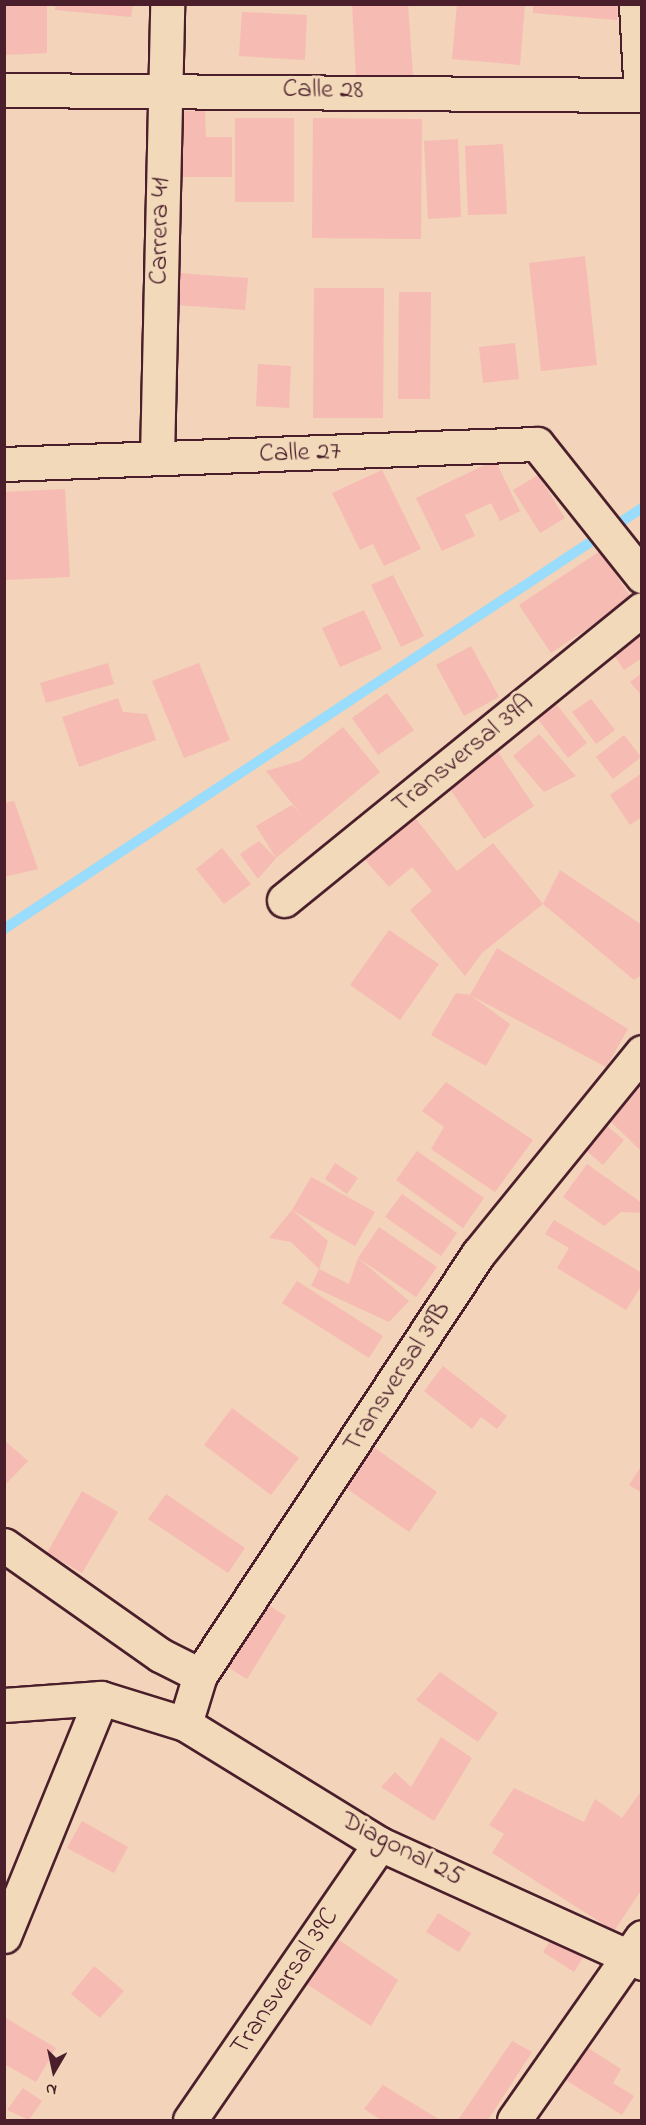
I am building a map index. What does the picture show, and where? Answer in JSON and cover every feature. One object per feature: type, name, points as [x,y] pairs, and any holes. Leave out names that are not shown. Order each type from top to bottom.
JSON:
[{"type":"street","name":"Carrera 41","points":[[157,457],[161,88],[167,4]]},
{"type":"street","points":[[636,4],[641,95]]},
{"type":"street","name":"Calle 28","points":[[4,90],[161,88],[641,95]]},
{"type":"street","name":"Calle 27","points":[[4,464],[537,444],[570,490],[633,568]]},
{"type":"street","name":"Transversal 39A","points":[[284,900],[642,609]]},
{"type":"street","name":"Transversal 39B","points":[[185,1724],[200,1675],[478,1254],[642,1052]]},
{"type":"street","points":[[4,1545],[160,1655],[200,1675]]},
{"type":"street","points":[[4,1705],[101,1698],[4,1936]]},
{"type":"street","name":"Diagonal 25","points":[[101,1698],[185,1724],[380,1844],[637,1952]]},
{"type":"street","name":"Transversal 39C","points":[[190,2121],[380,1844]]},
{"type":"street","points":[[514,2121],[637,1952]]},
{"type":"building","points":[[4,4],[47,4],[47,53],[4,55]]},
{"type":"building","points":[[56,4],[133,4],[131,17],[55,10]]},
{"type":"building","points":[[352,4],[408,4],[413,76],[356,79]]},
{"type":"building","points":[[457,4],[525,4],[520,65],[452,59]]},
{"type":"building","points":[[533,5],[618,5],[617,20],[533,13]]},
{"type":"building","points":[[242,12],[307,15],[305,60],[239,56]]},
{"type":"building","points":[[175,111],[205,111],[206,137],[232,137],[232,177],[176,177]]},
{"type":"building","points":[[235,118],[294,118],[294,202],[235,202]]},
{"type":"building","points":[[313,118],[422,119],[421,239],[312,238]]},
{"type":"building","points":[[458,139],[461,217],[428,219],[424,141]]},
{"type":"building","points":[[503,144],[507,214],[468,215],[465,146]]},
{"type":"building","points":[[585,256],[597,365],[541,371],[529,263]]},
{"type":"building","points":[[178,273],[248,278],[245,310],[176,305]]},
{"type":"building","points":[[314,288],[384,288],[383,418],[313,418]]},
{"type":"building","points":[[399,292],[431,292],[430,399],[398,399]]},
{"type":"building","points":[[515,343],[519,379],[483,383],[479,347]]},
{"type":"building","points":[[258,364],[291,366],[289,408],[256,406]]},
{"type":"building","points":[[495,460],[520,511],[500,521],[491,503],[465,515],[475,536],[442,551],[416,498]]},
{"type":"building","points":[[382,470],[421,549],[384,566],[373,544],[360,550],[332,493]]},
{"type":"building","points":[[538,475],[565,518],[540,533],[513,490]]},
{"type":"building","points":[[65,489],[70,577],[4,580],[4,492]]},
{"type":"building","points":[[600,551],[632,599],[551,653],[519,605]]},
{"type":"building","points":[[393,575],[424,636],[401,647],[371,585]]},
{"type":"building","points":[[364,610],[382,649],[340,667],[322,628]]},
{"type":"building","points":[[642,632],[642,658],[624,670],[612,652]]},
{"type":"building","points":[[471,646],[499,697],[464,716],[436,665]]},
{"type":"building","points":[[108,663],[114,684],[46,703],[40,683]]},
{"type":"building","points":[[199,663],[230,740],[184,758],[152,681]]},
{"type":"building","points":[[642,673],[642,696],[630,682]]},
{"type":"building","points":[[387,693],[414,730],[378,755],[352,718]]},
{"type":"building","points":[[549,695],[587,743],[568,758],[530,709]]},
{"type":"building","points":[[118,698],[123,712],[147,714],[156,740],[79,767],[62,717]]},
{"type":"building","points":[[591,699],[615,730],[596,744],[572,712]]},
{"type":"building","points":[[343,727],[380,772],[276,858],[256,826],[292,805],[303,817],[266,771],[300,761]]},
{"type":"building","points":[[539,734],[576,776],[544,792],[513,756]]},
{"type":"building","points":[[624,735],[641,757],[613,779],[596,757]]},
{"type":"building","points":[[496,749],[534,806],[484,839],[446,783]]},
{"type":"building","points":[[642,773],[642,817],[630,825],[610,795]]},
{"type":"building","points":[[14,801],[38,869],[4,877],[4,803]]},
{"type":"building","points":[[409,810],[457,871],[493,843],[543,904],[482,953],[465,976],[410,910],[432,891],[412,867],[389,887],[359,853]]},
{"type":"building","points":[[259,841],[276,858],[258,879],[240,854]]},
{"type":"building","points":[[222,848],[251,884],[224,904],[196,869]]},
{"type":"building","points":[[560,870],[642,925],[642,975],[634,980],[543,904]]},
{"type":"building","points":[[389,930],[439,964],[400,1020],[350,985]]},
{"type":"building","points":[[497,948],[628,1029],[606,1067],[470,995]]},
{"type":"building","points":[[456,993],[470,995],[510,1024],[486,1066],[431,1035]]},
{"type":"building","points":[[636,1078],[642,1084],[642,1152],[602,1113]]},
{"type":"building","points":[[446,1082],[533,1140],[495,1192],[431,1149],[444,1127],[422,1111]]},
{"type":"building","points":[[596,1117],[624,1140],[603,1165],[576,1142]]},
{"type":"building","points":[[417,1151],[484,1198],[463,1228],[396,1180]]},
{"type":"building","points":[[335,1163],[358,1178],[347,1194],[325,1179]]},
{"type":"building","points":[[587,1164],[642,1203],[642,1213],[621,1212],[604,1226],[563,1197]]},
{"type":"building","points":[[311,1177],[375,1212],[355,1246],[292,1210]]},
{"type":"building","points":[[402,1194],[457,1233],[441,1256],[385,1217]]},
{"type":"building","points":[[292,1210],[328,1241],[319,1269],[291,1242],[269,1238]]},
{"type":"building","points":[[554,1220],[642,1273],[642,1285],[626,1310],[557,1268],[569,1248],[545,1234]]},
{"type":"building","points":[[379,1227],[437,1267],[416,1297],[358,1258]]},
{"type":"building","points":[[358,1258],[409,1301],[389,1322],[311,1286],[319,1269],[349,1284]]},
{"type":"building","points":[[297,1281],[383,1336],[369,1358],[282,1303]]},
{"type":"building","points":[[443,1366],[507,1416],[497,1429],[481,1417],[472,1429],[424,1391]]},
{"type":"building","points":[[232,1408],[299,1458],[271,1495],[204,1445]]},
{"type":"building","points":[[4,1440],[28,1461],[4,1486]]},
{"type":"building","points":[[372,1446],[437,1492],[409,1532],[343,1486]]},
{"type":"building","points":[[642,1465],[642,1493],[629,1485]]},
{"type":"building","points":[[82,1491],[118,1512],[82,1573],[47,1553]]},
{"type":"building","points":[[166,1494],[245,1548],[228,1573],[148,1519]]},
{"type":"building","points":[[268,1605],[286,1616],[247,1679],[229,1668]]},
{"type":"building","points":[[440,1672],[498,1713],[478,1742],[416,1700]]},
{"type":"building","points":[[441,1737],[472,1758],[434,1821],[381,1787],[395,1772],[411,1787]]},
{"type":"building","points":[[514,1788],[584,1822],[595,1799],[622,1818],[642,1790],[642,1889],[614,1931],[492,1853],[504,1834],[489,1825]]},
{"type":"building","points":[[82,1821],[128,1847],[114,1873],[67,1848]]},
{"type":"building","points":[[438,1913],[471,1933],[459,1952],[426,1932]]},
{"type":"building","points":[[555,1933],[586,1953],[574,1972],[543,1952]]},
{"type":"building","points":[[330,1934],[398,1980],[371,2026],[299,1979]]},
{"type":"building","points":[[94,1966],[124,1991],[100,2018],[71,1994]]},
{"type":"building","points":[[4,2017],[56,2048],[36,2082],[4,2064]]},
{"type":"building","points":[[574,2039],[621,2069],[613,2083],[634,2096],[622,2115],[554,2073]]},
{"type":"building","points":[[512,2041],[532,2052],[488,2120],[458,2120]]},
{"type":"building","points":[[383,2085],[440,2120],[381,2120],[364,2109]]},
{"type":"building","points":[[23,2088],[42,2101],[29,2120],[7,2110]]},
{"type":"waterway","points":[[4,929],[642,508]]}]
